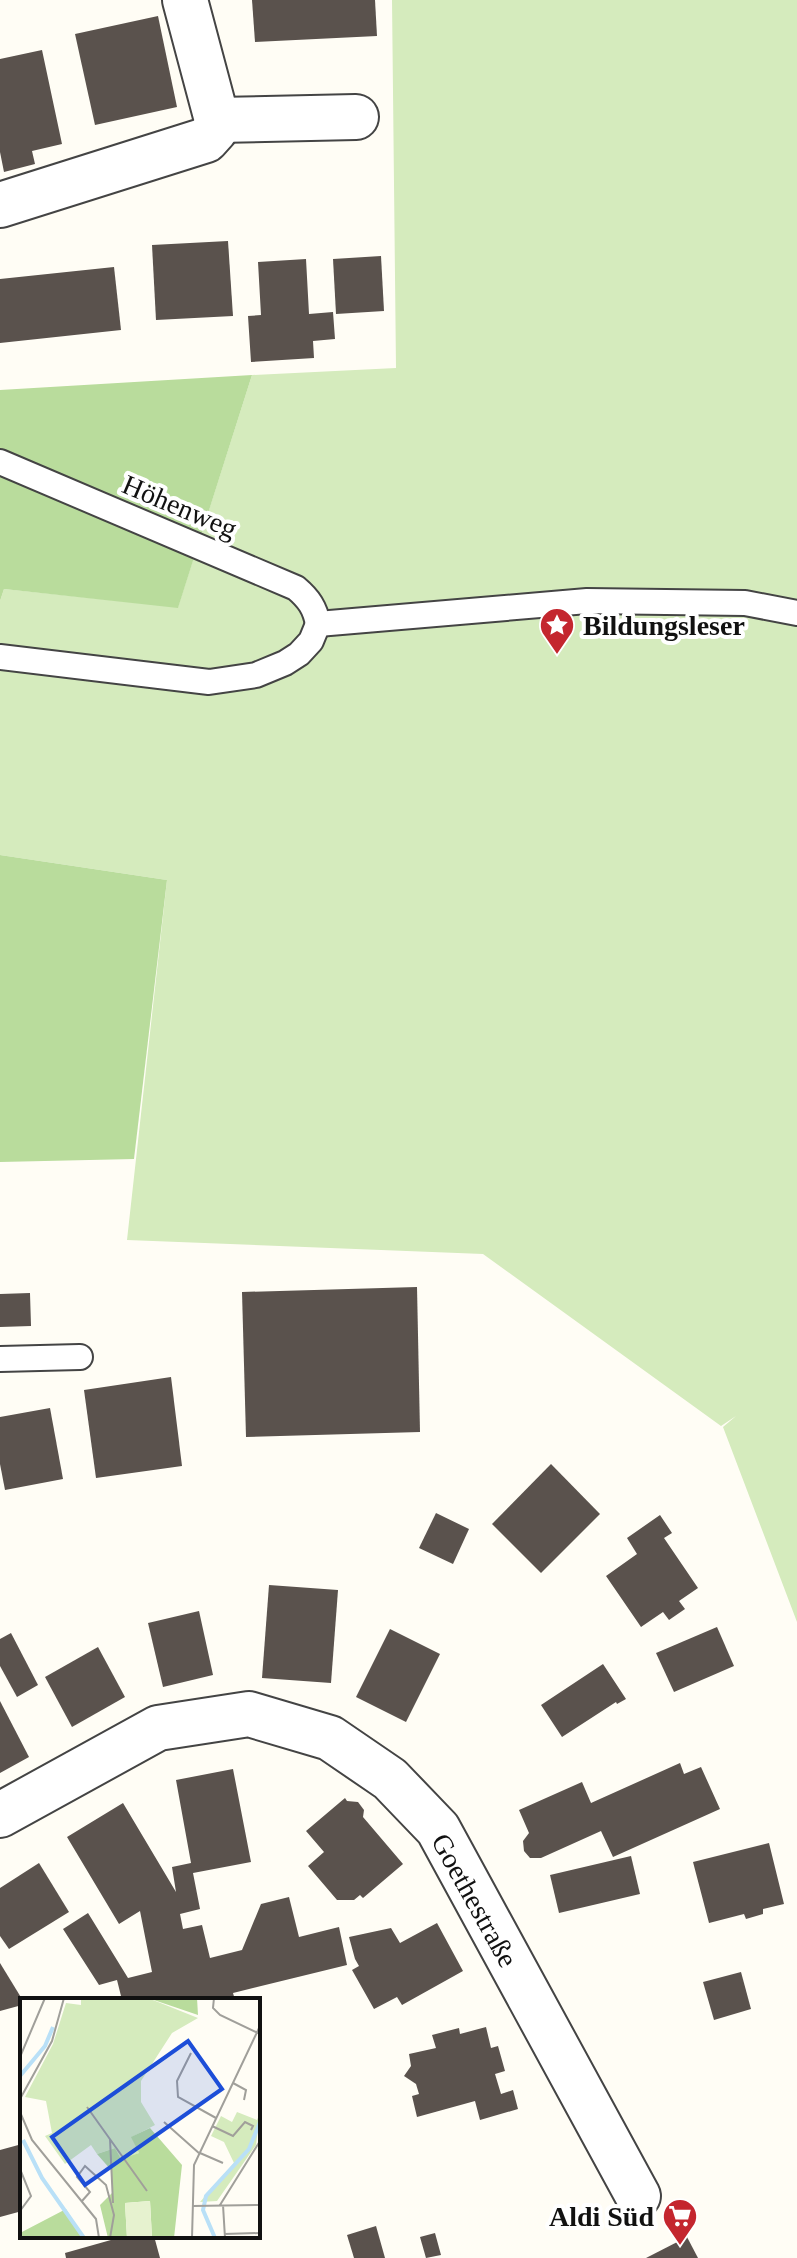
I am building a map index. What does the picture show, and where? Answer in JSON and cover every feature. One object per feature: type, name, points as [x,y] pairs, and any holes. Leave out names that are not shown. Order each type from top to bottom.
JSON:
[{"type":"street","points":[[0,205],[206,140],[215,130],[217,120],[185,0]]},
{"type":"street","points":[[217,120],[356,117]]},
{"type":"street","name":"Goethestraße","points":[[0,1815],[158,1728],[249,1714],[330,1738],[390,1779],[438,1829],[638,2196]]},
{"type":"lane","name":"Höhenweg","points":[[0,462],[296,588],[308,599],[318,624]]},
{"type":"lane","points":[[0,657],[209,682],[256,675],[285,663],[311,641],[318,624],[587,601],[745,603],[797,613]]},
{"type":"lane","points":[[0,1359],[80,1357]]},
{"type":"green space","points":[[392,0],[797,0],[797,1622],[723,1427],[736,1416],[721,1426],[483,1254],[127,1240],[167,880],[0,855],[0,601],[4,589],[178,607],[252,375],[396,368]]},
{"type":"green space","points":[[252,375],[178,608],[4,589],[0,601],[0,390]]},
{"type":"green space","points":[[0,855],[167,880],[134,1159],[0,1162]]},
{"type":"building","points":[[252,0],[375,0],[377,36],[255,42]]},
{"type":"building","points":[[158,16],[177,107],[95,125],[75,34]]},
{"type":"building","points":[[42,50],[62,144],[32,151],[35,164],[4,172],[0,152],[0,59]]},
{"type":"building","points":[[228,241],[233,316],[156,320],[152,245]]},
{"type":"building","points":[[381,256],[384,311],[336,314],[333,259]]},
{"type":"building","points":[[306,259],[309,314],[333,312],[335,339],[313,341],[314,358],[251,362],[248,316],[261,315],[258,262]]},
{"type":"building","points":[[114,267],[121,330],[0,343],[0,279]]},
{"type":"building","points":[[417,1287],[420,1432],[246,1437],[242,1292]]},
{"type":"building","points":[[30,1293],[31,1326],[0,1327],[0,1294]]},
{"type":"building","points":[[171,1377],[182,1466],[96,1478],[84,1390]]},
{"type":"building","points":[[50,1408],[63,1479],[5,1490],[0,1464],[0,1417]]},
{"type":"building","points":[[551,1464],[600,1514],[541,1573],[492,1524]]},
{"type":"building","points":[[436,1513],[469,1529],[453,1564],[419,1548]]},
{"type":"building","points":[[660,1515],[672,1533],[664,1538],[698,1588],[679,1601],[685,1609],[669,1620],[663,1612],[641,1627],[606,1576],[637,1554],[627,1538]]},
{"type":"building","points":[[269,1585],[338,1590],[331,1683],[262,1678]]},
{"type":"building","points":[[199,1611],[213,1675],[163,1687],[148,1623]]},
{"type":"building","points":[[717,1627],[734,1666],[674,1692],[656,1653]]},
{"type":"building","points":[[390,1629],[440,1654],[406,1722],[356,1697]]},
{"type":"building","points":[[11,1633],[38,1685],[17,1697],[0,1666],[0,1639]]},
{"type":"building","points":[[98,1647],[125,1697],[72,1727],[45,1677]]},
{"type":"building","points":[[603,1664],[626,1699],[616,1702],[562,1737],[541,1705]]},
{"type":"building","points":[[0,1701],[29,1757],[0,1773]]},
{"type":"building","points":[[680,1763],[684,1774],[701,1767],[720,1809],[613,1857],[601,1831],[541,1858],[530,1858],[524,1851],[523,1841],[529,1833],[519,1810],[582,1782],[591,1803]]},
{"type":"building","points":[[233,1769],[251,1862],[193,1873],[200,1909],[180,1914],[183,1929],[202,1925],[210,1958],[242,1950],[261,1904],[289,1897],[299,1937],[339,1927],[347,1965],[233,1993],[234,1998],[122,1998],[117,1980],[99,1985],[63,1929],[88,1913],[128,1978],[152,1972],[140,1911],[119,1924],[67,1837],[123,1803],[176,1892],[172,1867],[191,1863],[176,1780]]},
{"type":"building","points":[[345,1798],[358,1802],[364,1810],[363,1817],[403,1864],[363,1898],[360,1895],[354,1900],[337,1900],[308,1866],[324,1852],[306,1831]]},
{"type":"building","points":[[769,1843],[784,1904],[763,1909],[763,1914],[746,1919],[744,1914],[709,1923],[693,1862]]},
{"type":"building","points":[[631,1856],[640,1894],[559,1913],[550,1875]]},
{"type":"building","points":[[39,1863],[69,1912],[9,1949],[0,1936],[0,1888]]},
{"type":"building","points":[[437,1923],[463,1971],[402,2005],[397,1997],[374,2009],[352,1970],[359,1966],[349,1937],[391,1928],[400,1943]]},
{"type":"building","points":[[0,1963],[21,1998],[20,2006],[0,2011]]},
{"type":"building","points":[[741,1972],[751,2009],[714,2020],[703,1982]]},
{"type":"building","points":[[486,2027],[491,2048],[498,2046],[505,2071],[495,2074],[501,2094],[513,2090],[518,2109],[480,2120],[475,2101],[417,2117],[412,2096],[419,2094],[416,2084],[404,2076],[411,2066],[409,2054],[436,2048],[432,2035],[459,2028],[460,2034]]},
{"type":"building","points":[[20,2145],[20,2212],[0,2217],[0,2150]]},
{"type":"building","points":[[376,2226],[385,2258],[354,2258],[347,2235]]},
{"type":"building","points":[[435,2233],[441,2255],[426,2258],[420,2237]]},
{"type":"building","name":"Aldi Süd","points":[[687,2237],[698,2258],[646,2258]]},
{"type":"building","points":[[118,2238],[155,2238],[160,2258],[66,2258],[65,2253]]},
{"type":"place","name":"Bildungsleser","points":[[557,656]]},
{"type":"place","name":"Aldi Süd","points":[[680,2247]]}]
